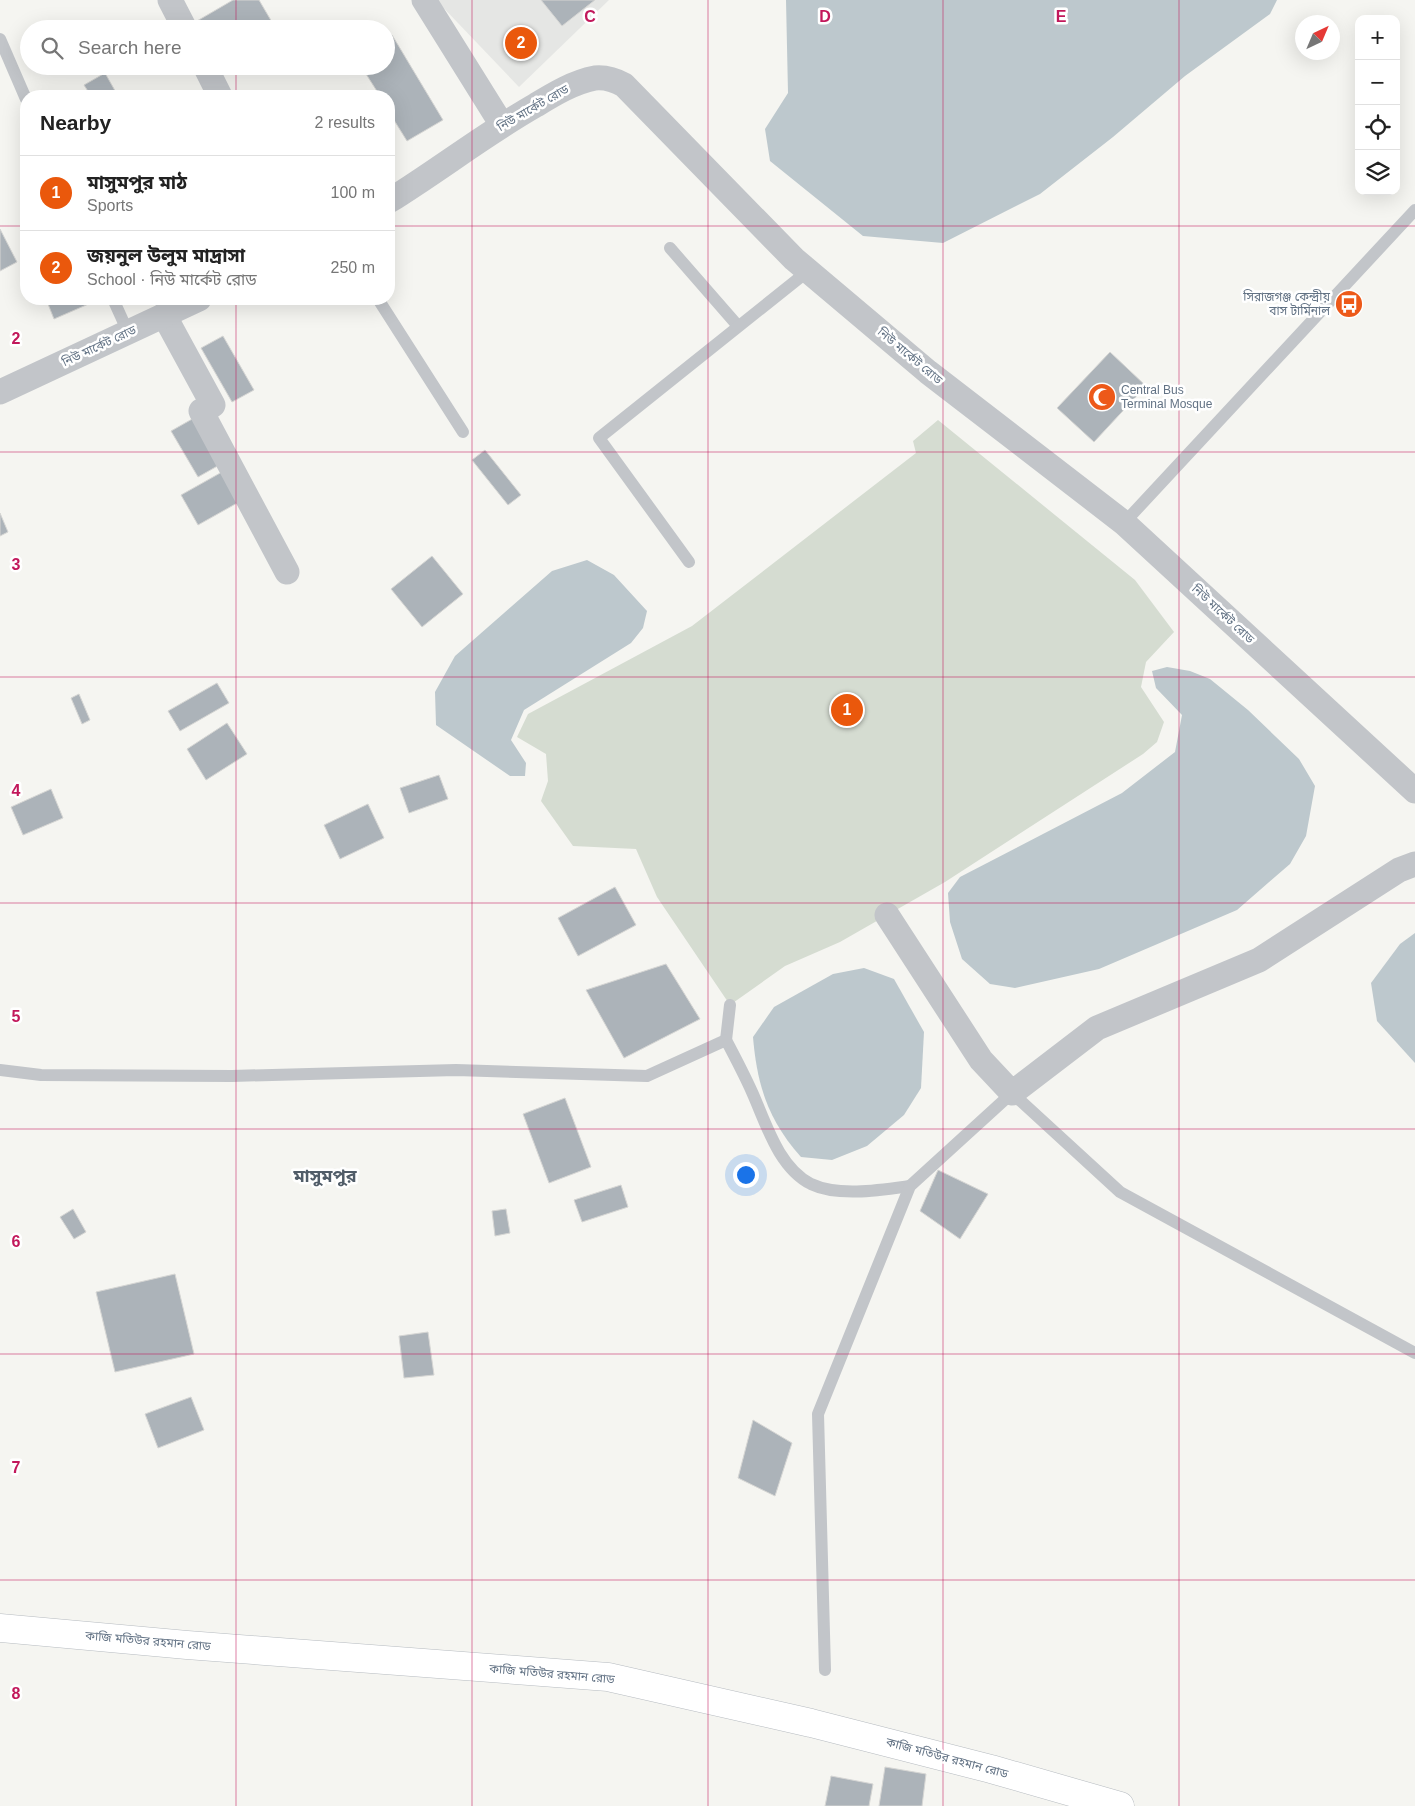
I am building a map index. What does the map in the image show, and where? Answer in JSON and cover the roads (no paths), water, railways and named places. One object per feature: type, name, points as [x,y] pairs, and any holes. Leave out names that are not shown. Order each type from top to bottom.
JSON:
[{"type":"main road","name":"কাজি মতিউর রহমান রোড","points":[[0,1628],[187,1645],[608,1677],[811,1722],[991,1769],[1120,1806]]},
{"type":"street","points":[[170,0],[180,20]]},
{"type":"street","points":[[424,0],[502,125]]},
{"type":"street","points":[[210,75],[217,90]]},
{"type":"street","name":"নিউ মার্কেট রোড","points":[[395,197],[502,125],[574,84],[595,78],[612,78],[624,85],[808,270],[928,372],[1124,523],[1415,791]]},
{"type":"street","name":"নিউ মার্কেট রোড","points":[[0,392],[186,305]]},
{"type":"street","points":[[164,315],[213,406],[201,411],[287,572]]},
{"type":"street","points":[[887,915],[981,1060],[1012,1093],[1097,1028],[1259,960],[1399,870],[1415,864]]},
{"type":"lane","points":[[0,39],[22,90]]},
{"type":"lane","points":[[1124,523],[1415,210]]},
{"type":"lane","points":[[670,248],[738,326]]},
{"type":"lane","points":[[689,562],[599,438],[808,270]]},
{"type":"lane","points":[[116,305],[128,332]]},
{"type":"lane","points":[[382,305],[463,432]]},
{"type":"lane","points":[[730,1005],[726,1040],[772,1140],[794,1171],[812,1184],[830,1189],[868,1191],[910,1186]]},
{"type":"lane","points":[[0,1070],[41,1075],[232,1076],[456,1070],[647,1076],[726,1040]]},
{"type":"lane","points":[[826,1670],[818,1414],[910,1186],[1012,1093],[1120,1192],[1415,1353]]},
{"type":"place","name":"জয়নুল উলুম মাদ্রাসা","points":[[521,43]]},
{"type":"place","name":"সিরাজগঞ্জ কেন্দ্রীয় বাস টার্মিনাল","points":[[1349,304]]},
{"type":"place","name":"Central Bus Terminal Mosque","points":[[1102,397]]},
{"type":"place","name":"মাসুমপুর মাঠ","points":[[847,710]]},
{"type":"district","name":"মাসুমপুর","points":[[325,1176]]}]
